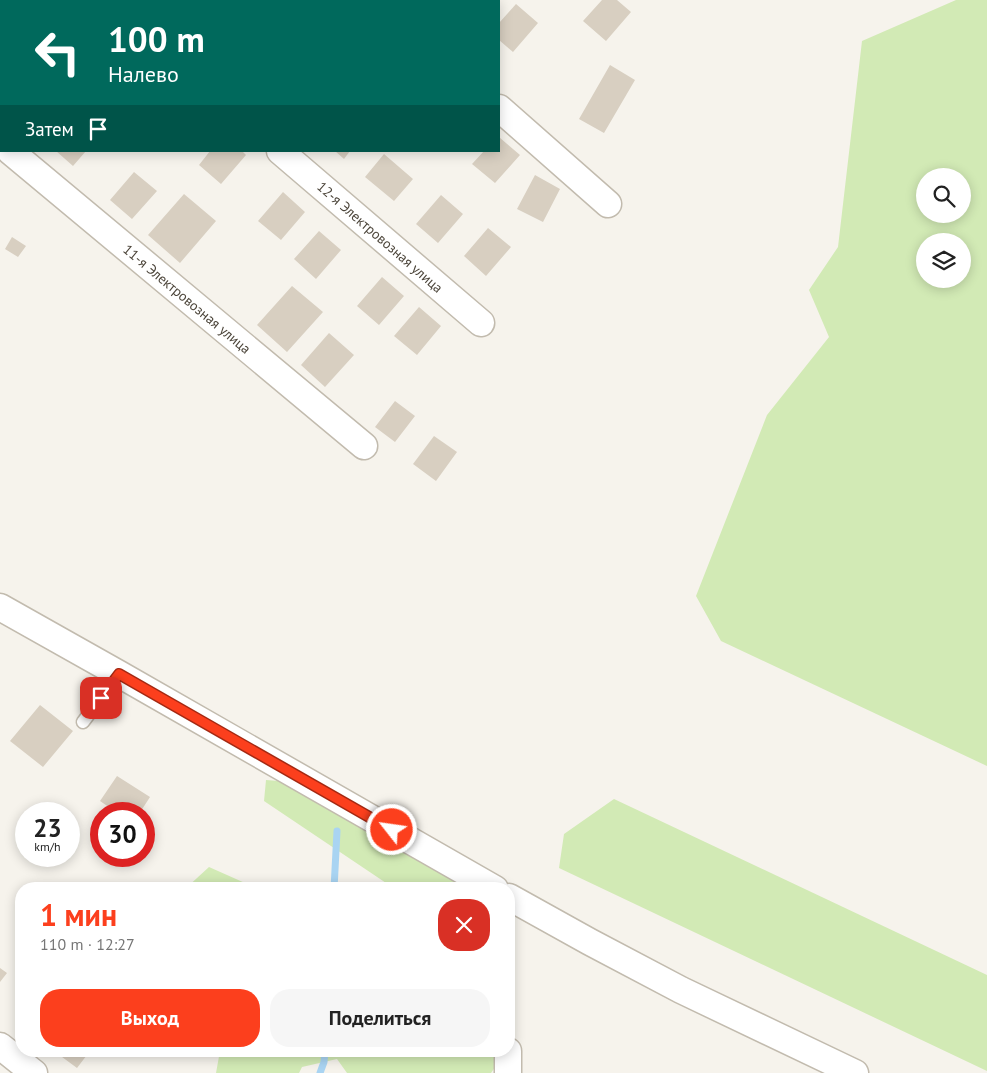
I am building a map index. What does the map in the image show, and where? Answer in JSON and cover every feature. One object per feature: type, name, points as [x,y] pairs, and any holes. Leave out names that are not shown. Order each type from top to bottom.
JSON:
[{"type":"street","points":[[500,109],[608,204]]},
{"type":"street","name":"11-я Электровозная улица","points":[[11,152],[364,446]]},
{"type":"street","name":"12-я Электровозная улица","points":[[281,152],[481,323]]},
{"type":"street","points":[[0,608],[483,882]]},
{"type":"street","points":[[515,900],[681,990],[856,1073]]},
{"type":"street","points":[[0,1046],[34,1073]]},
{"type":"street","points":[[508,1057],[508,1073]]},
{"type":"lane","points":[[83,722],[119,674]]},
{"type":"green space","points":[[956,0],[987,0],[987,766],[721,641],[696,596],[767,415],[829,337],[809,290],[838,247],[862,41]]},
{"type":"green space","points":[[266,780],[291,782],[461,882],[385,882],[264,801]]},
{"type":"green space","points":[[614,799],[987,975],[987,1071],[559,868],[564,834]]},
{"type":"green space","points":[[209,867],[243,882],[193,882]]},
{"type":"green space","points":[[219,1057],[498,1057],[498,1063],[491,1073],[347,1073],[337,1059],[302,1067],[299,1073],[216,1073]]},
{"type":"building","points":[[602,0],[617,0],[631,12],[606,41],[583,21]]},
{"type":"building","points":[[516,4],[538,23],[513,52],[500,41],[500,22]]},
{"type":"building","points":[[610,65],[635,80],[604,133],[579,119]]},
{"type":"building","points":[[500,138],[520,155],[495,183],[472,164],[483,152],[500,152]]},
{"type":"building","points":[[57,152],[85,152],[73,166]]},
{"type":"building","points":[[209,152],[243,152],[246,155],[221,184],[199,165]]},
{"type":"building","points":[[336,152],[349,152],[344,159]]},
{"type":"building","points":[[384,154],[413,179],[394,201],[365,177]]},
{"type":"building","points":[[134,172],[157,191],[132,219],[110,200]]},
{"type":"building","points":[[535,175],[560,189],[543,222],[517,209]]},
{"type":"building","points":[[283,192],[305,212],[281,240],[258,221]]},
{"type":"building","points":[[184,194],[216,221],[180,263],[148,235]]},
{"type":"building","points":[[441,195],[463,214],[438,243],[416,224]]},
{"type":"building","points":[[488,228],[511,247],[486,276],[464,256]]},
{"type":"building","points":[[319,231],[341,250],[316,279],[294,259]]},
{"type":"building","points":[[12,237],[26,246],[18,257],[5,249]]},
{"type":"building","points":[[382,277],[404,296],[379,325],[357,306]]},
{"type":"building","points":[[292,286],[323,312],[287,352],[257,325]]},
{"type":"building","points":[[419,307],[441,326],[417,355],[394,336]]},
{"type":"building","points":[[329,333],[354,355],[325,387],[301,365]]},
{"type":"building","points":[[395,401],[415,416],[395,442],[375,427]]},
{"type":"building","points":[[434,436],[457,452],[436,481],[413,464]]},
{"type":"building","points":[[40,705],[73,731],[43,767],[10,741]]},
{"type":"building","points":[[117,776],[150,797],[147,802],[100,801]]},
{"type":"building","points":[[0,968],[7,973],[0,982]]},
{"type":"building","points":[[62,1057],[85,1057],[77,1068]]},
{"type":"waterway","points":[[334,882],[337,831]]},
{"type":"waterway","points":[[320,1073],[324,1057]]},
{"type":"route","points":[[101,698],[119,674],[392,830]]}]
